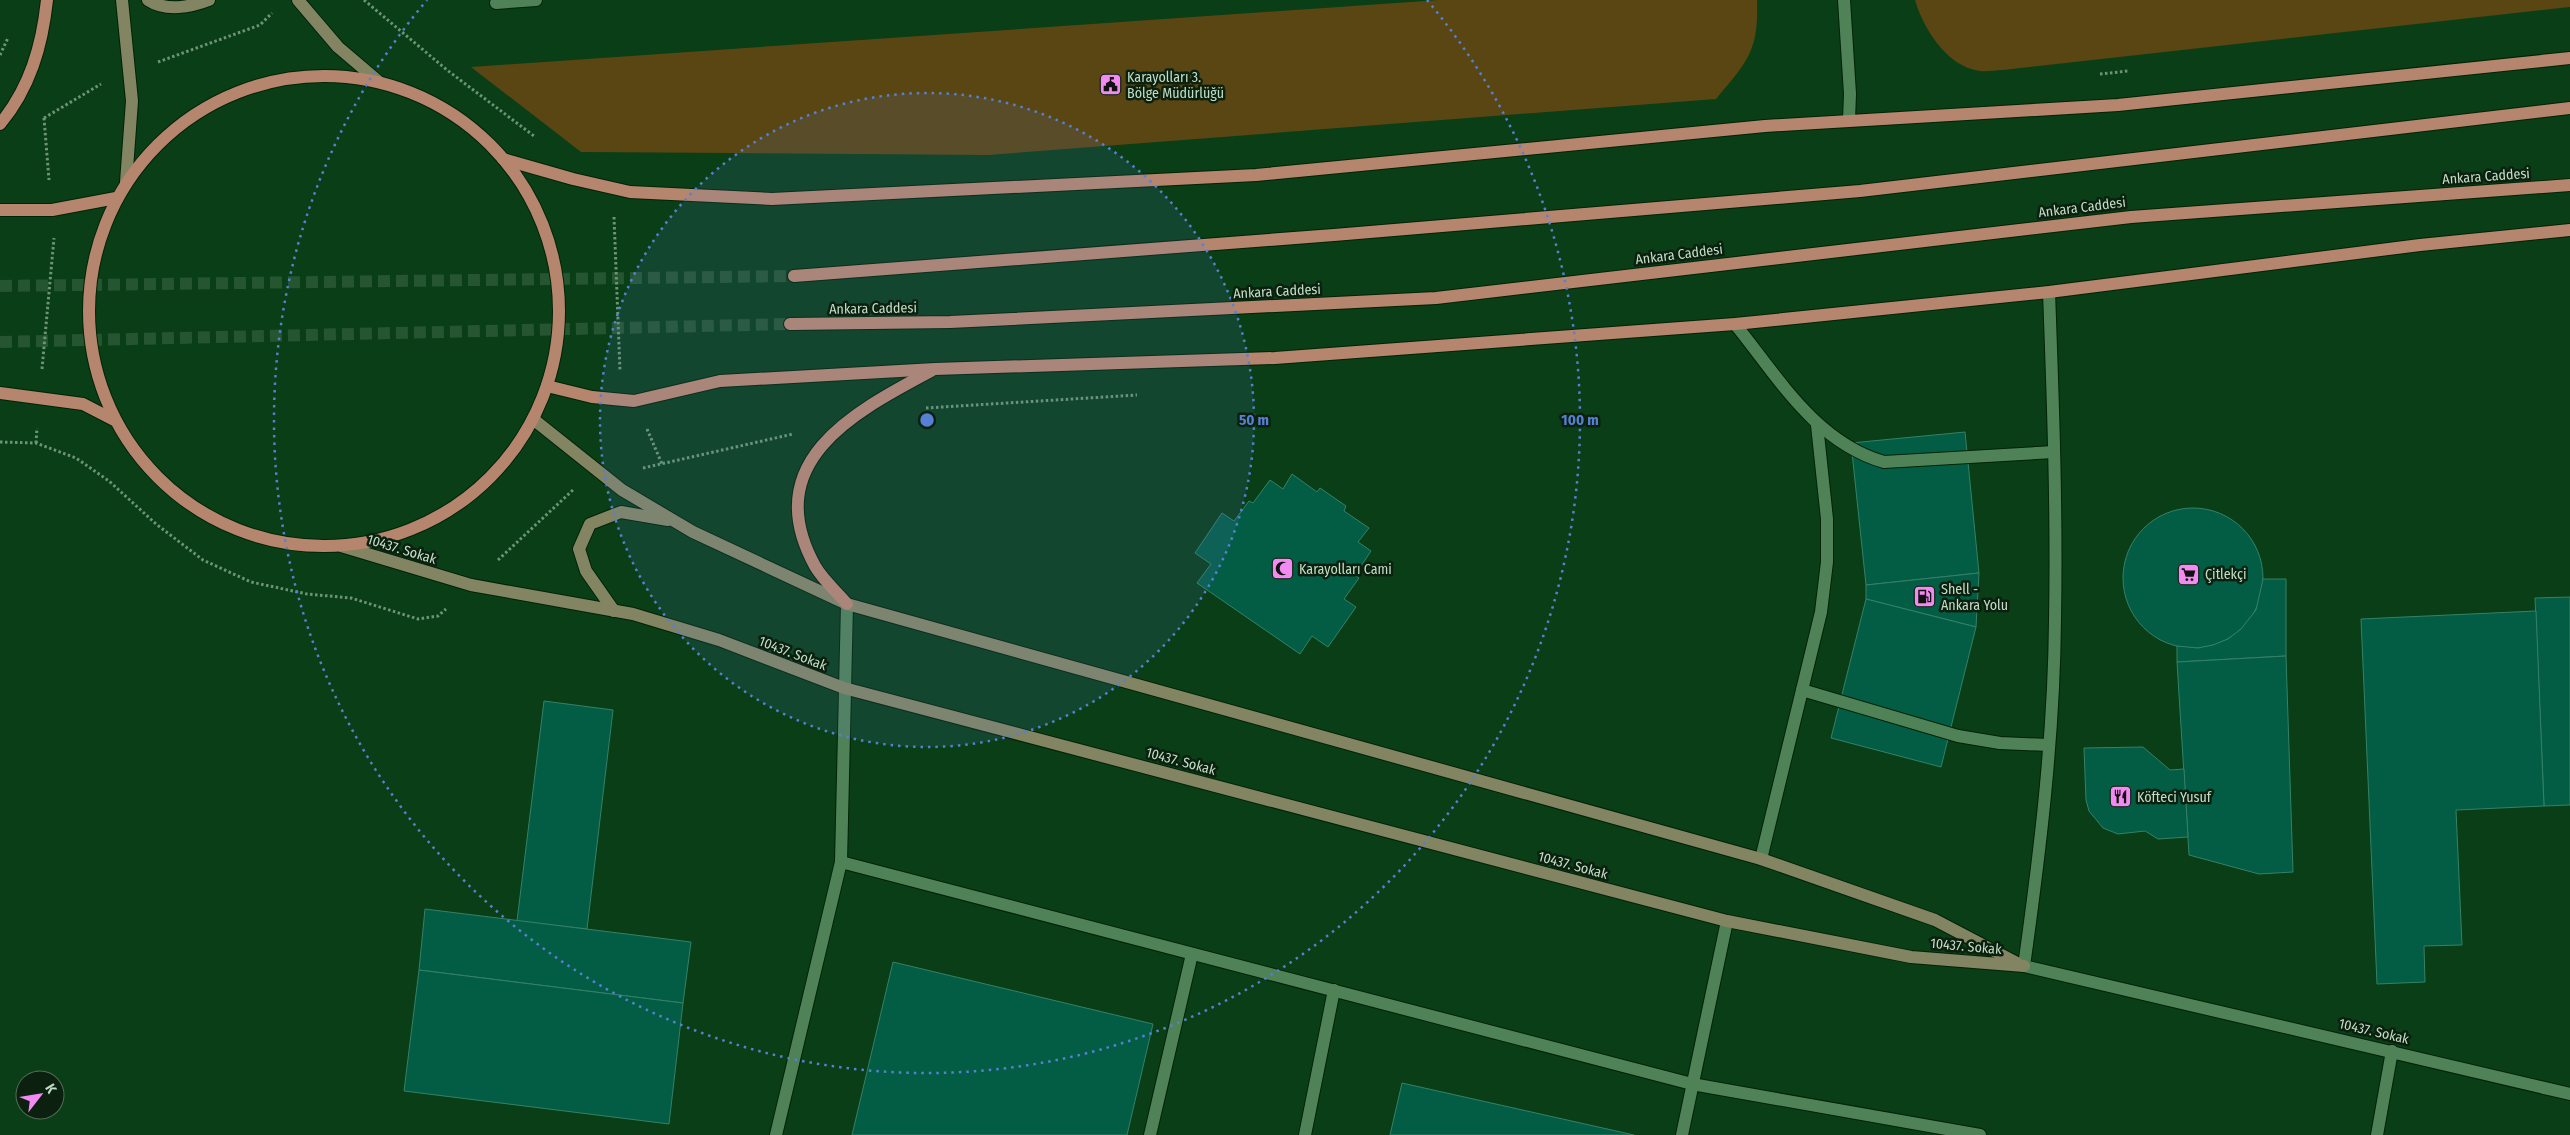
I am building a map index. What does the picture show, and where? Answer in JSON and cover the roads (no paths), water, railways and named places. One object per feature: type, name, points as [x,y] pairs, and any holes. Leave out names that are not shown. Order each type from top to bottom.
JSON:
[{"type":"main road","points":[[0,124],[16,105],[32,72],[40,43],[47,0]]},
{"type":"main road","points":[[503,159],[630,192],[772,199],[1256,176],[1755,127],[2118,105],[2570,58]]},
{"type":"main road","points":[[310,75],[344,75],[378,81],[427,99],[459,118],[482,137],[503,159],[524,186],[540,217],[551,250],[558,283],[559,318],[556,352],[547,386],[533,419],[510,456],[468,498],[439,517],[408,531],[376,541],[341,546],[303,546],[264,539],[228,526],[194,507],[163,483],[137,454],[116,421],[103,391],[94,359],[88,326],[93,260],[103,228],[116,198],[126,182],[157,143],[183,121],[212,102],[242,88],[276,79],[310,75]]},
{"type":"main road","points":[[794,276],[1334,235],[1860,191],[2570,108]]},
{"type":"main road","name":"Ankara Caddesi","points":[[790,324],[950,322],[1436,298],[2131,217],[2570,184]]},
{"type":"main road","points":[[0,210],[52,210],[116,198]]},
{"type":"main road","points":[[547,386],[592,397],[634,401],[720,381],[935,369],[1275,358],[1735,324],[2049,292],[2420,245],[2570,230]]},
{"type":"main road","points":[[847,604],[816,567],[803,537],[797,506],[804,476],[815,454],[844,423],[869,405],[935,369]]},
{"type":"main road","points":[[0,393],[84,404],[116,421]]},
{"type":"street","points":[[122,0],[131,71],[132,101],[126,182]]},
{"type":"street","points":[[148,0],[172,8],[193,6],[209,0]]},
{"type":"street","points":[[298,0],[338,47],[378,81]]},
{"type":"street","points":[[496,3],[536,0]]},
{"type":"street","points":[[1844,0],[1850,120]]},
{"type":"street","points":[[2024,966],[2037,876],[2048,745],[2055,622],[2054,452],[2049,292]]},
{"type":"street","points":[[1735,324],[1817,424],[1836,440],[1860,455],[1884,462],[2054,452]]},
{"type":"street","name":"10437. Sokak","points":[[533,419],[622,490],[692,532],[847,604],[1761,859],[1860,892],[1935,920],[2024,966]]},
{"type":"street","points":[[1761,859],[1821,612],[1827,562],[1827,519],[1817,424]]},
{"type":"street","points":[[614,611],[586,571],[579,550],[590,524],[620,512],[675,521]]},
{"type":"street","name":"10437. Sokak","points":[[341,546],[471,585],[633,614],[719,640],[844,688],[1727,921],[1911,957],[2024,966],[2570,1094]]},
{"type":"street","points":[[776,1135],[841,862],[847,604]]},
{"type":"street","points":[[1802,690],[1958,736],[2000,743],[2048,745]]},
{"type":"street","points":[[841,862],[1692,1084],[1980,1135]]},
{"type":"street","points":[[1682,1135],[1727,921]]},
{"type":"street","points":[[1150,1135],[1192,954]]},
{"type":"street","points":[[1305,1135],[1334,990]]},
{"type":"street","points":[[2376,1135],[2392,1051]]},
{"type":"tunnel","points":[[0,286],[794,276]]},
{"type":"tunnel","points":[[0,342],[790,324]]},
{"type":"place","name":"Karayolları 3. Bölge Müdürlüğü","points":[[1111,85]]},
{"type":"place","name":"Karayolları Cami","points":[[1283,569]]},
{"type":"place","name":"Çitlekçi","points":[[2189,574]]},
{"type":"place","name":"Shell - Ankara Yolu","points":[[1925,597]]},
{"type":"place","name":"Köfteci Yusuf","points":[[2121,797]]}]
